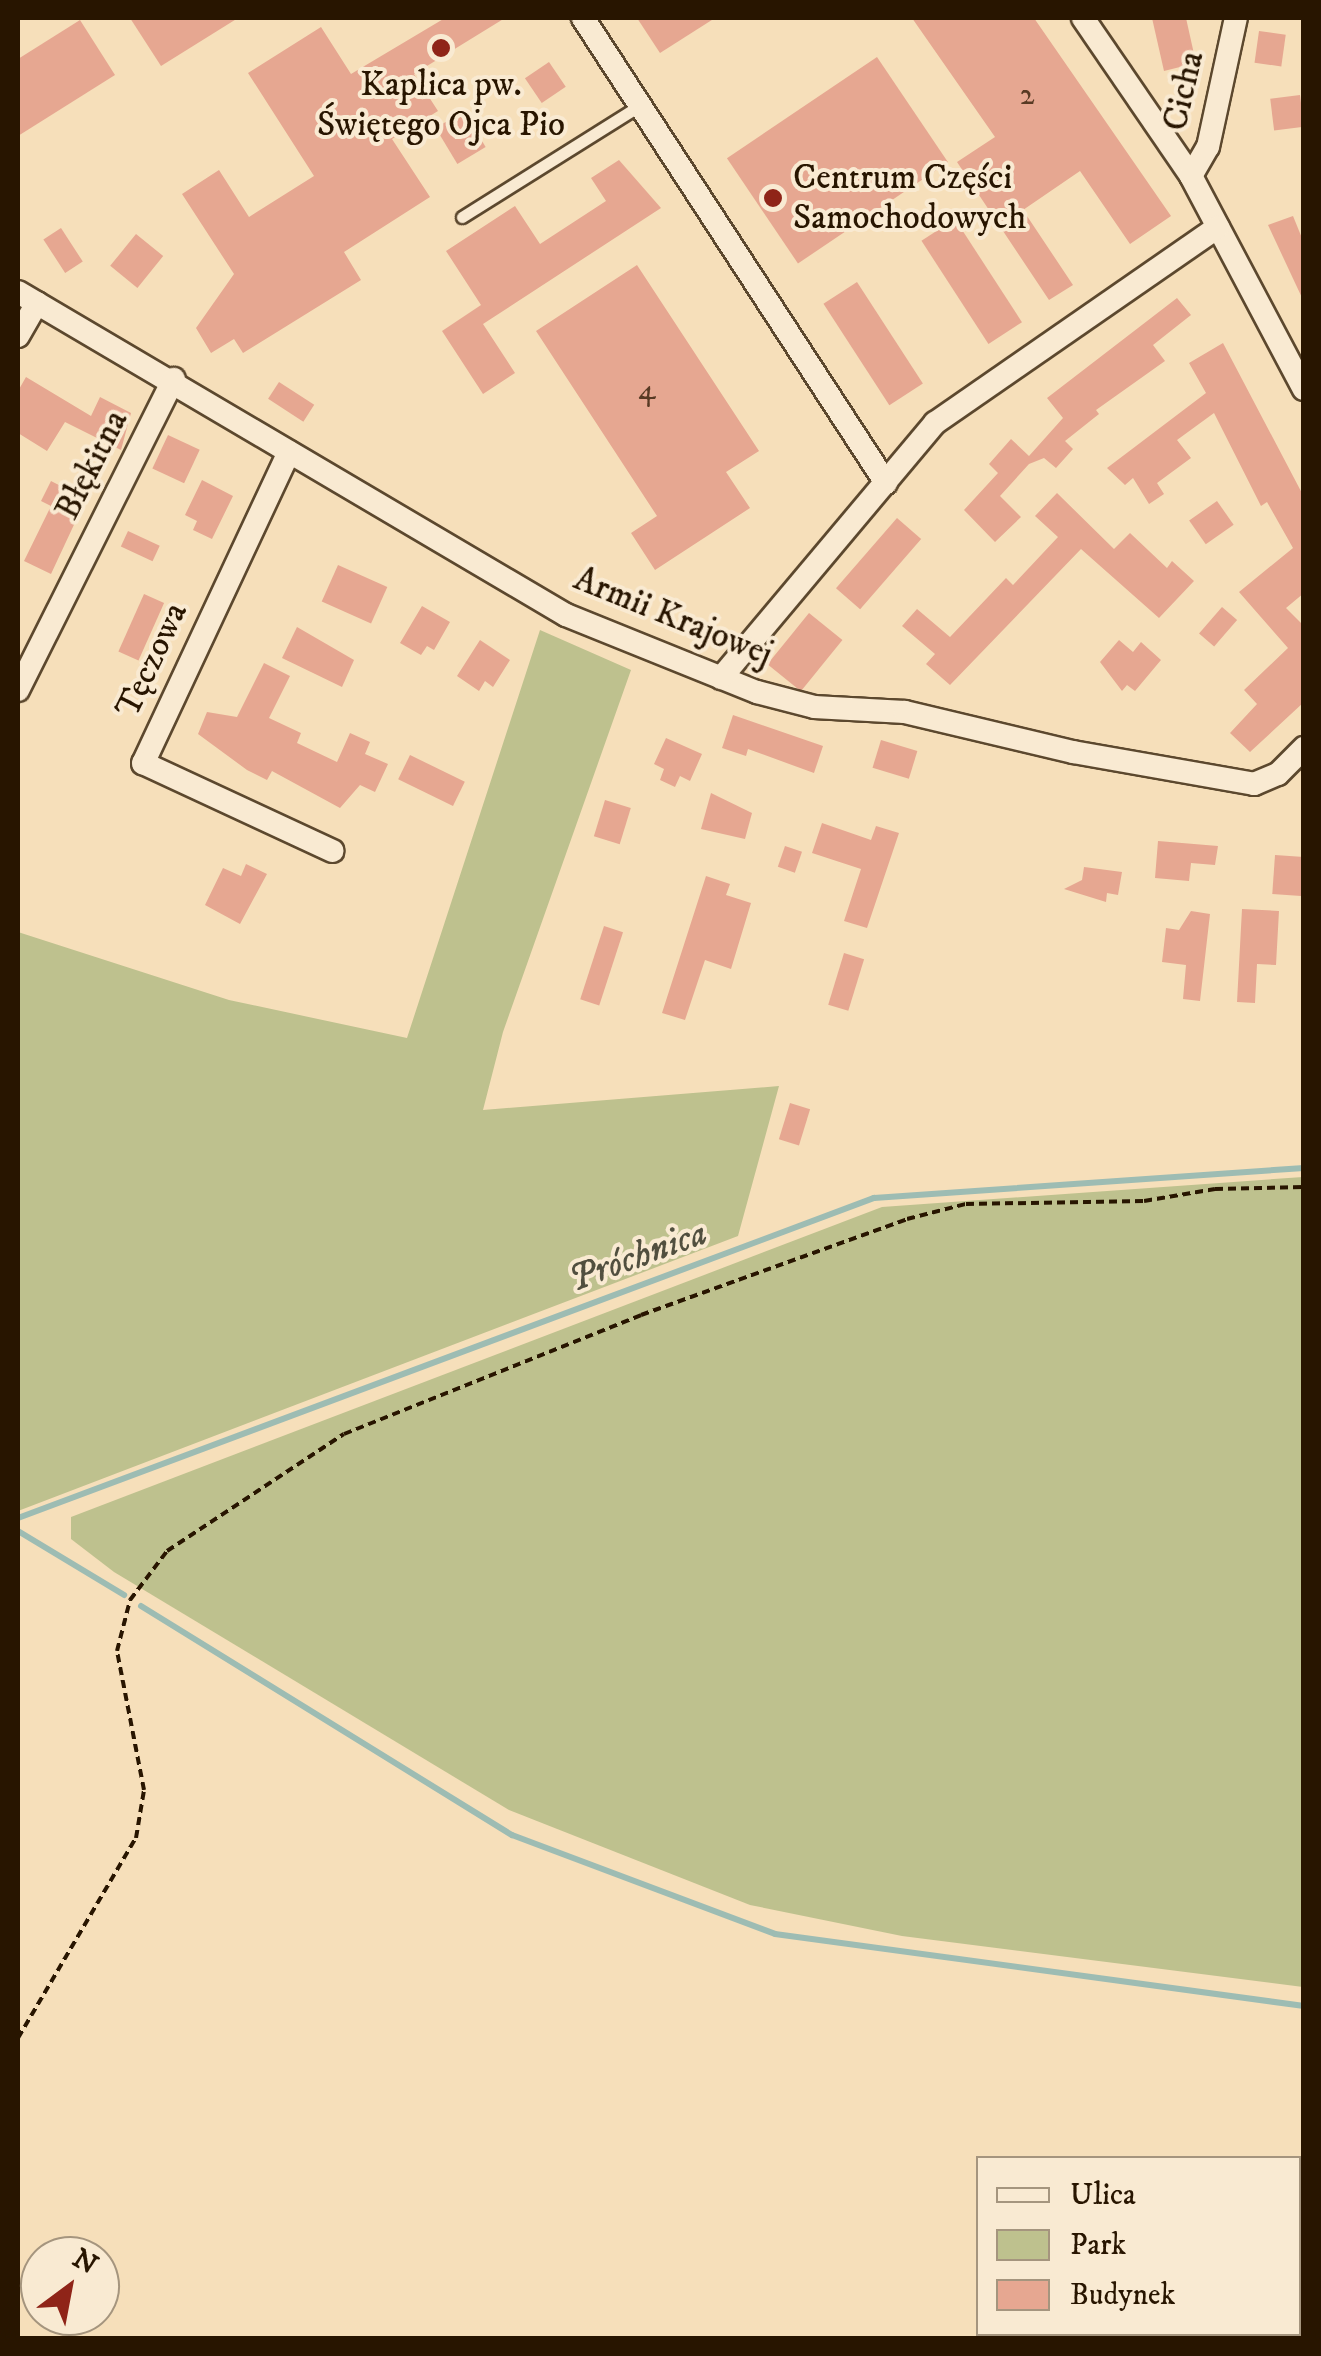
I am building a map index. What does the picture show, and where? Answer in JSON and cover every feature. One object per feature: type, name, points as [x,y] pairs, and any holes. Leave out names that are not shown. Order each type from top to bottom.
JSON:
[{"type":"street","points":[[583,18],[886,483]]},
{"type":"street","points":[[1083,18],[1191,176],[1304,389]]},
{"type":"street","name":"Cicha","points":[[1191,176],[1208,147],[1236,18]]},
{"type":"street","points":[[721,678],[961,401],[1218,227]]},
{"type":"street","points":[[18,336],[28,298]]},
{"type":"street","name":"Armii Krajowej","points":[[28,298],[174,379],[289,452],[566,615],[721,678],[814,708],[904,712],[1073,752],[1254,784],[1278,774],[1304,748]]},
{"type":"street","name":"Błękitna","points":[[18,690],[174,379]]},
{"type":"street","name":"Tęczowa","points":[[289,452],[143,763],[332,851]]},
{"type":"lane","points":[[462,218],[639,106]]},
{"type":"path","points":[[18,2038],[136,1838],[144,1790],[116,1650],[130,1600],[168,1552],[344,1434],[641,1315],[907,1219],[966,1204],[1144,1201],[1215,1189],[1304,1187]]},
{"type":"green space","points":[[540,630],[631,670],[503,1032],[483,1110],[779,1086],[738,1236],[18,1511],[18,932],[229,1000],[407,1038]]},
{"type":"green space","points":[[1303,1177],[1303,1987],[902,1936],[750,1905],[509,1810],[114,1572],[71,1539],[71,1517],[882,1207]]},
{"type":"building","points":[[130,18],[238,18],[161,66]]},
{"type":"building","points":[[445,18],[505,18],[414,74],[438,111],[392,139],[430,197],[344,252],[361,280],[243,353],[234,339],[211,353],[196,328],[234,274],[182,194],[219,170],[249,217],[314,176],[248,73],[321,27],[351,74]]},
{"type":"building","points":[[637,18],[715,18],[660,53]]},
{"type":"building","points":[[912,18],[1034,18],[1171,216],[1130,244],[1080,171],[1023,210],[1073,285],[1049,300],[957,162],[995,137]]},
{"type":"building","points":[[1152,18],[1186,18],[1196,63],[1164,71]]},
{"type":"building","points":[[80,20],[115,75],[18,136],[18,59]]},
{"type":"building","points":[[1259,31],[1286,35],[1281,66],[1255,63]]},
{"type":"building","points":[[877,57],[948,162],[798,264],[727,158]]},
{"type":"building","points":[[549,62],[566,87],[542,103],[525,78]]},
{"type":"building","points":[[1300,95],[1304,127],[1274,130],[1270,99]]},
{"type":"building","points":[[464,111],[486,147],[457,164],[436,128]]},
{"type":"building","points":[[619,160],[661,208],[483,324],[515,373],[483,394],[442,331],[481,305],[446,251],[515,206],[540,244],[606,201],[591,178]]},
{"type":"building","points":[[1293,216],[1304,243],[1304,302],[1268,225]]},
{"type":"building","points":[[955,219],[1022,322],[988,344],[921,241]]},
{"type":"building","points":[[61,228],[83,262],[65,273],[43,239]]},
{"type":"building","points":[[136,234],[163,256],[137,288],[110,266]]},
{"type":"building","points":[[637,265],[759,451],[726,472],[750,508],[655,570],[631,533],[657,516],[536,331]]},
{"type":"building","points":[[857,282],[923,383],[889,405],[823,304]]},
{"type":"building","points":[[1177,298],[1191,315],[1153,345],[1165,361],[1096,410],[1099,414],[1065,441],[1073,449],[1056,468],[1044,458],[1029,464],[1000,496],[1021,517],[995,542],[964,510],[998,473],[989,464],[1011,439],[1029,456],[1063,418],[1047,398]]},
{"type":"building","points":[[1223,343],[1304,497],[1304,593],[1286,608],[1304,626],[1304,702],[1250,752],[1230,733],[1257,704],[1244,690],[1288,648],[1239,592],[1293,548],[1267,502],[1261,506],[1214,413],[1177,440],[1191,458],[1157,483],[1164,494],[1149,504],[1133,478],[1125,485],[1107,468],[1206,393],[1189,363]]},
{"type":"building","points":[[26,377],[91,416],[100,397],[131,413],[121,450],[65,422],[47,451],[18,433],[18,391]]},
{"type":"building","points":[[279,382],[314,405],[303,422],[268,399]]},
{"type":"building","points":[[168,435],[200,450],[184,483],[152,469]]},
{"type":"building","points":[[202,480],[233,496],[212,539],[193,530],[197,521],[185,515]]},
{"type":"building","points":[[51,481],[86,499],[51,574],[24,561],[51,506],[41,501]]},
{"type":"building","points":[[1057,493],[1114,549],[1130,533],[1167,568],[1172,561],[1194,581],[1159,618],[1081,549],[950,685],[926,664],[935,654],[902,626],[917,609],[950,637],[1006,578],[1013,585],[1058,537],[1035,516]]},
{"type":"building","points":[[1217,501],[1234,525],[1206,544],[1189,521]]},
{"type":"building","points":[[897,518],[921,539],[860,609],[836,588]]},
{"type":"building","points":[[128,531],[160,546],[153,561],[121,546]]},
{"type":"building","points":[[338,565],[387,587],[371,624],[322,602]]},
{"type":"building","points":[[144,594],[164,603],[138,661],[118,652]]},
{"type":"building","points":[[422,606],[450,622],[434,650],[427,646],[421,655],[400,643]]},
{"type":"building","points":[[1222,607],[1237,620],[1214,647],[1199,633]]},
{"type":"building","points":[[809,613],[842,640],[801,691],[767,664]]},
{"type":"building","points":[[297,627],[354,660],[342,687],[282,658]]},
{"type":"building","points":[[480,640],[510,660],[493,687],[485,681],[479,691],[457,676]]},
{"type":"building","points":[[1119,640],[1133,652],[1141,642],[1161,660],[1135,691],[1127,685],[1122,691],[1100,662]]},
{"type":"building","points":[[264,663],[290,676],[269,718],[301,733],[297,743],[337,762],[350,733],[370,742],[365,754],[388,764],[375,792],[360,785],[340,808],[272,771],[267,780],[247,770],[198,734],[207,712],[237,717]]},
{"type":"building","points":[[733,715],[823,746],[814,773],[748,749],[746,756],[722,748]]},
{"type":"building","points":[[666,738],[702,754],[690,781],[680,776],[675,787],[660,780],[664,769],[654,764]]},
{"type":"building","points":[[881,740],[917,751],[909,779],[873,768]]},
{"type":"building","points":[[410,755],[465,782],[453,806],[398,779]]},
{"type":"building","points":[[711,793],[752,813],[745,839],[701,829]]},
{"type":"building","points":[[605,800],[631,808],[620,844],[594,836]]},
{"type":"building","points":[[822,823],[871,840],[876,826],[899,833],[867,928],[844,921],[861,869],[812,853]]},
{"type":"building","points":[[1158,841],[1218,846],[1215,865],[1191,863],[1189,881],[1155,878]]},
{"type":"building","points":[[785,846],[802,852],[795,873],[778,867]]},
{"type":"building","points":[[1275,855],[1304,857],[1301,896],[1272,894]]},
{"type":"building","points":[[246,864],[267,874],[240,924],[205,905],[223,868],[241,876]]},
{"type":"building","points":[[1084,867],[1122,872],[1118,895],[1107,893],[1106,902],[1064,889],[1082,880]]},
{"type":"building","points":[[706,876],[730,884],[726,895],[751,903],[731,969],[705,960],[685,1020],[662,1013]]},
{"type":"building","points":[[1242,909],[1279,911],[1276,965],[1257,964],[1255,1003],[1237,1002]]},
{"type":"building","points":[[1191,911],[1210,914],[1200,1001],[1183,999],[1186,965],[1162,962],[1166,928],[1179,930]]},
{"type":"building","points":[[604,926],[623,932],[599,1005],[580,999]]},
{"type":"building","points":[[844,953],[864,959],[848,1011],[828,1005]]},
{"type":"building","points":[[790,1103],[810,1109],[799,1145],[779,1139]]},
{"type":"waterway","name":"Próchnica","points":[[18,1518],[874,1198],[1304,1168]]},
{"type":"waterway","points":[[18,1531],[124,1595]]},
{"type":"waterway","points":[[141,1606],[512,1835],[775,1934],[1304,2006]]},
{"type":"place","name":"Kaplica pw. Świętego Ojca Pio","points":[[441,48]]},
{"type":"place","name":"Centrum Części Samochodowych","points":[[773,198]]}]
